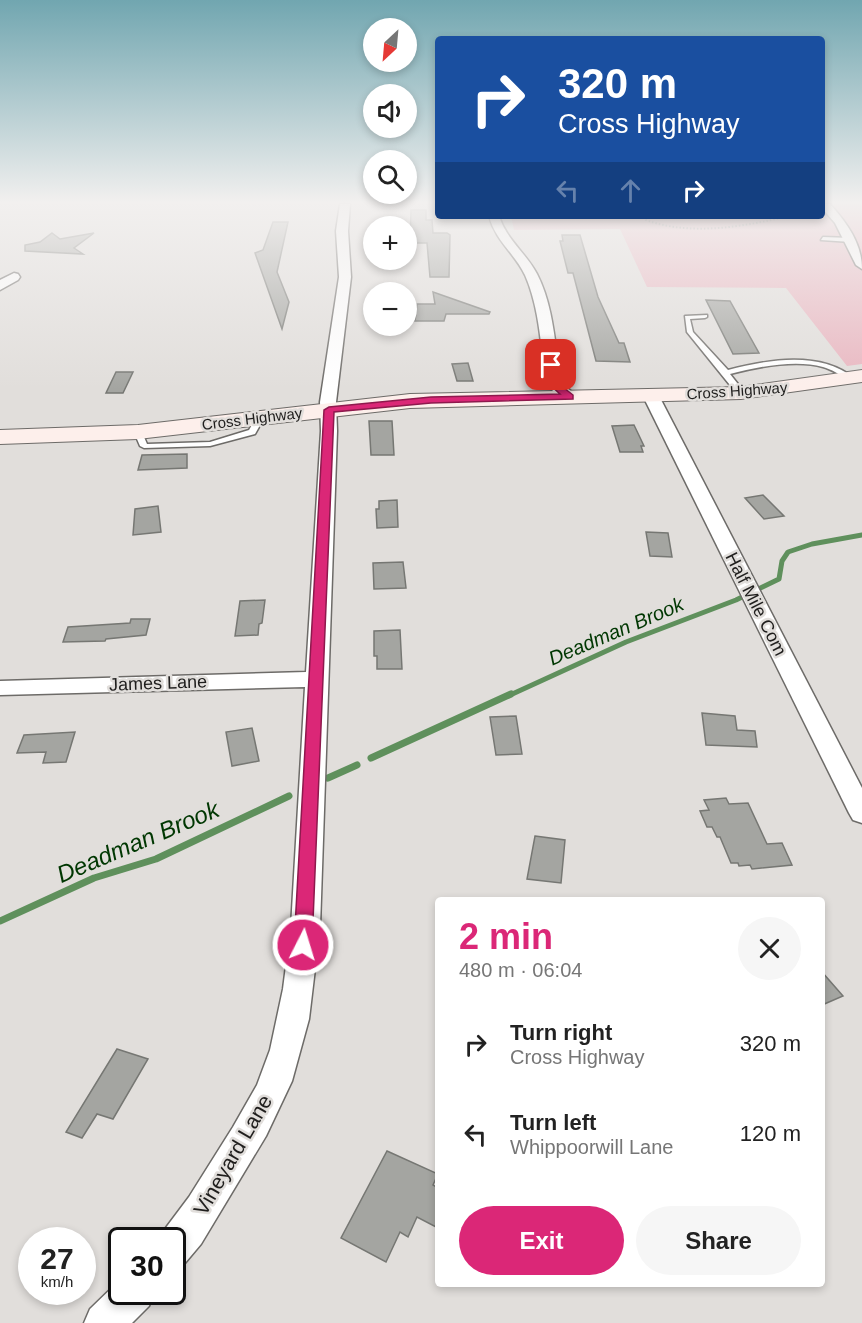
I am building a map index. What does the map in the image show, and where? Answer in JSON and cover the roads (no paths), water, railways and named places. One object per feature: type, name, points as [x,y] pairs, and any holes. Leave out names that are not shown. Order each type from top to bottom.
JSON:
[{"type":"street","name":"Vineyard Lane","points":[[186,1231],[211,1197],[250,1132],[270,1093],[286,1051],[298,988],[305,930],[328,402],[345,277],[344,266]]},
{"type":"street","points":[[524,266],[531,276],[540,304],[555,393]]},
{"type":"street","points":[[0,286],[14,277]]},
{"type":"street","name":"Cross Highway","points":[[0,437],[138,432],[410,401],[555,393],[651,396],[741,393],[856,377]]},
{"type":"street","name":"Half Mile Com","points":[[651,396],[862,813]]},
{"type":"street","name":"James Lane","points":[[0,688],[316,679]]},
{"type":"street","points":[[104,1323],[122,1305]]},
{"type":"lane","points":[[705,316],[687,317],[690,332],[741,393]]},
{"type":"lane","points":[[726,373],[756,365],[805,362],[826,365],[856,377]]},
{"type":"waterway","name":"Deadman Brook","points":[[508,696],[626,642],[736,600],[779,579],[782,561],[788,552],[812,544],[862,535]]},
{"type":"waterway","name":"Deadman Brook","points":[[371,758],[511,694]]},
{"type":"waterway","name":"Deadman Brook","points":[[328,778],[357,765]]},
{"type":"waterway","name":"Deadman Brook","points":[[0,921],[94,878],[156,859],[289,796]]}]
